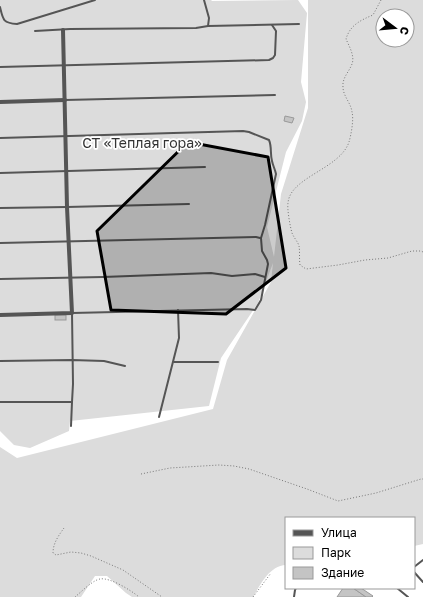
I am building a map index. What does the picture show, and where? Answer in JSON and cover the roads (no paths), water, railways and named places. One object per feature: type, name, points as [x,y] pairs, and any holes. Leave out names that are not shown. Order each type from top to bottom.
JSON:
[{"type":"street","points":[[0,315],[72,313],[67,207],[63,30]]},
{"type":"street","points":[[0,102],[65,100]]},
{"type":"lane","points":[[0,7],[2,18],[5,22],[9,24],[17,24],[95,0]]},
{"type":"lane","points":[[204,0],[209,18],[208,26]]},
{"type":"lane","points":[[35,30],[196,28],[208,26],[299,24]]},
{"type":"lane","points":[[0,67],[269,60],[275,55],[276,31],[272,25]]},
{"type":"lane","points":[[65,100],[275,95]]},
{"type":"lane","points":[[0,138],[244,131],[269,140],[271,144],[271,159],[276,174],[261,238],[262,251],[268,264],[261,300],[255,310],[178,310],[72,313],[73,384],[71,426]]},
{"type":"lane","points":[[0,173],[205,167]]},
{"type":"lane","points":[[0,208],[188,204]]},
{"type":"lane","points":[[0,243],[261,238]]},
{"type":"lane","points":[[0,279],[211,273],[232,276],[255,274],[265,277]]},
{"type":"lane","points":[[159,417],[180,338],[178,310]]},
{"type":"lane","points":[[0,361],[104,361],[125,366]]},
{"type":"lane","points":[[174,362],[218,362]]},
{"type":"lane","points":[[0,402],[72,402]]},
{"type":"lane","points":[[415,566],[423,560]]},
{"type":"lane","points":[[415,573],[423,582]]},
{"type":"lane","points":[[398,589],[408,597]]},
{"type":"park label","name":"СТ «Теплая гора»","points":[[142,142]]}]
